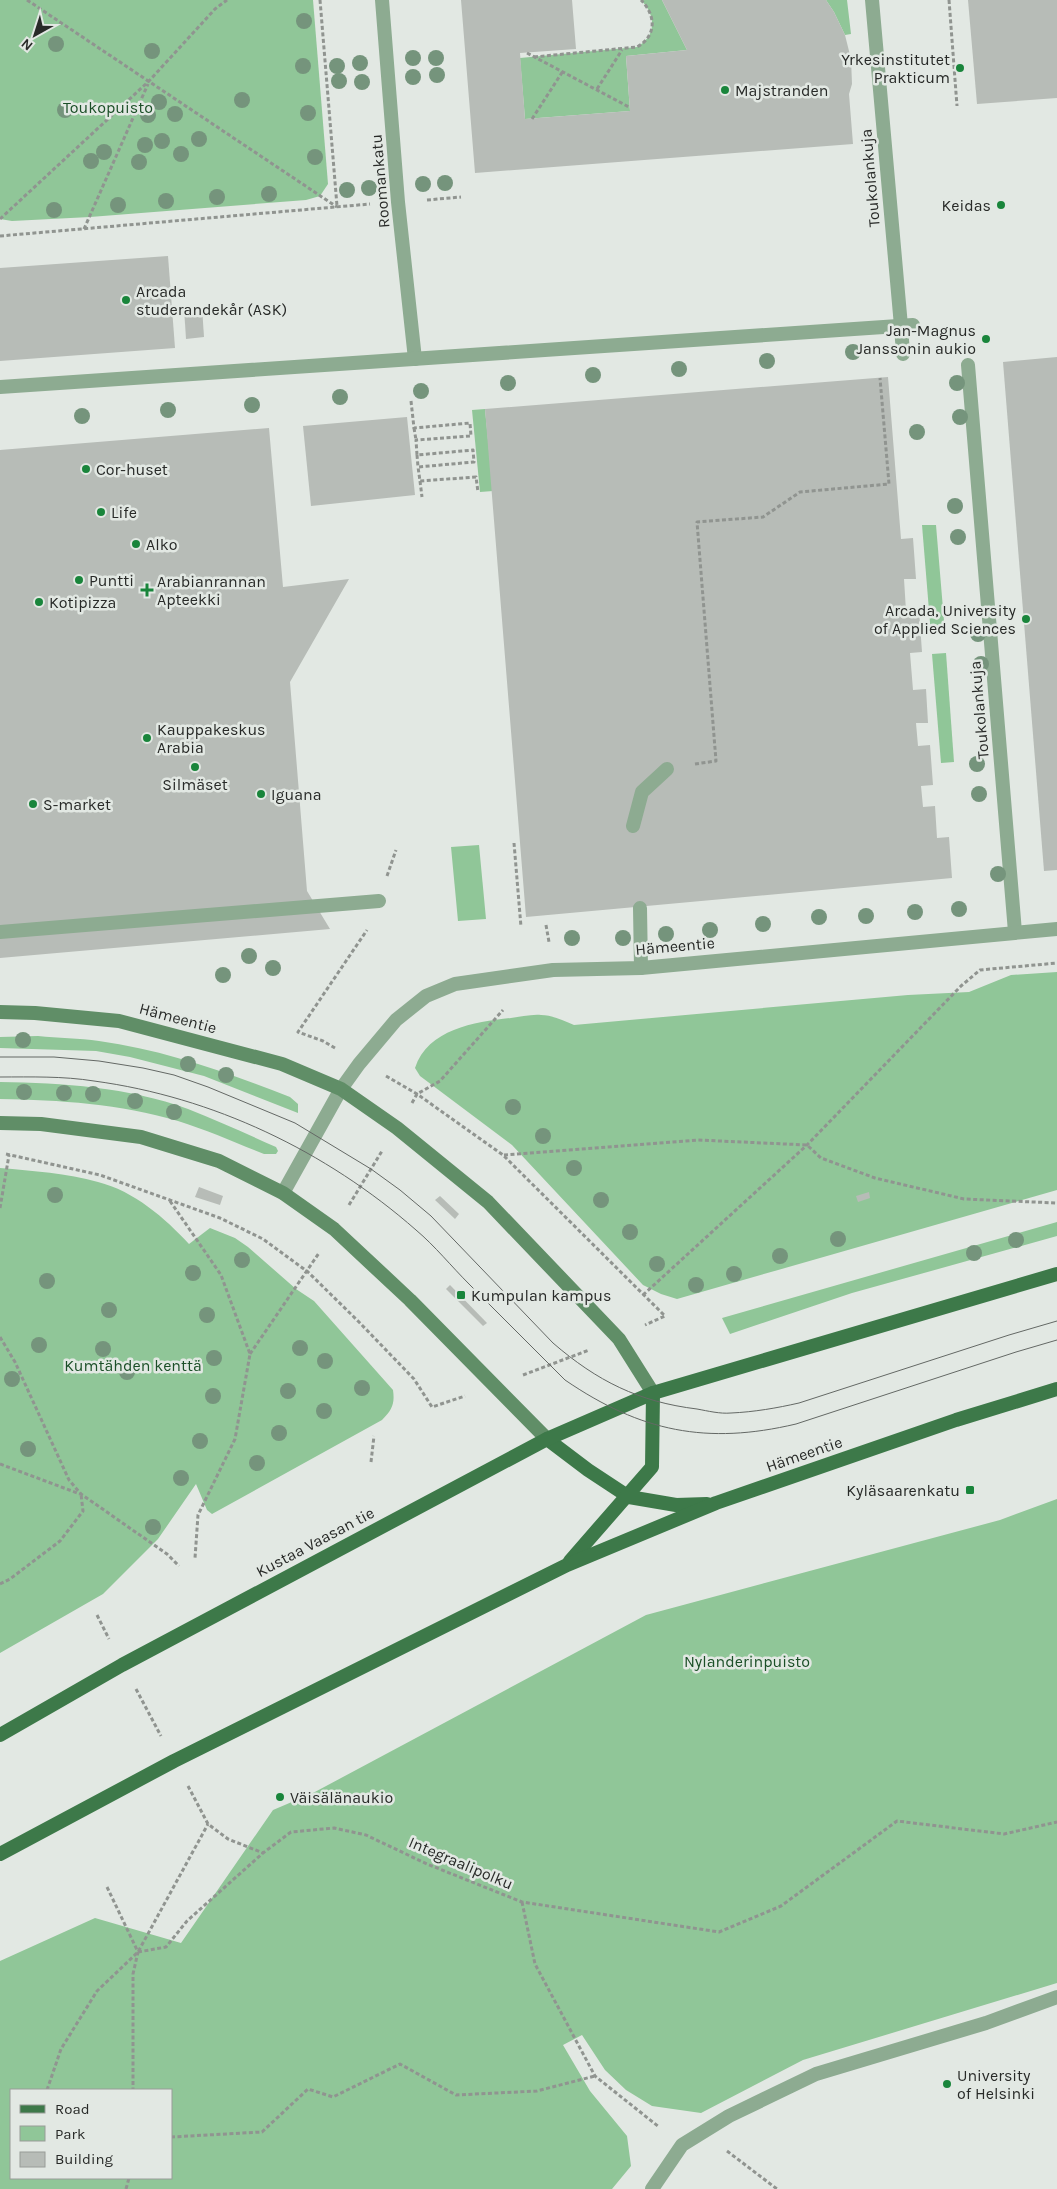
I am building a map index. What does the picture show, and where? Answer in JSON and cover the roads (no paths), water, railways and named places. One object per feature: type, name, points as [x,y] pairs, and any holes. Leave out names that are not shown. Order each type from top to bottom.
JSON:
[{"type":"main road","name":"Hämeentie","points":[[0,1012],[35,1013],[119,1021],[282,1064],[341,1089],[397,1128],[488,1202],[619,1339],[653,1393]]},
{"type":"main road","points":[[0,1123],[41,1124],[141,1137],[219,1161],[283,1193],[334,1229],[410,1300],[546,1439],[588,1470],[629,1497],[676,1505],[716,1503]]},
{"type":"main road","points":[[0,1854],[174,1761],[567,1565],[629,1497],[652,1467],[653,1393],[1057,1274]]},
{"type":"main road","name":"Hämeentie","points":[[567,1565],[716,1503],[956,1420],[1057,1389]]},
{"type":"main road","name":"Kustaa Vaasan tie","points":[[0,1735],[122,1665],[546,1439],[653,1393]]},
{"type":"street","name":"Roomankatu","points":[[382,0],[398,202],[415,359]]},
{"type":"street","name":"Toukolankuja","points":[[872,0],[907,325],[903,354]]},
{"type":"street","points":[[0,387],[907,325]]},
{"type":"street","name":"Toukolankuja","points":[[968,365],[1015,932]]},
{"type":"street","points":[[633,826],[642,792],[667,770]]},
{"type":"street","points":[[0,932],[379,900]]},
{"type":"street","points":[[640,908],[641,968]]},
{"type":"street","name":"Hämeentie","points":[[283,1193],[341,1089],[359,1064],[396,1020],[426,996],[455,984],[553,970],[641,968],[1057,929]]},
{"type":"street","points":[[652,2189],[682,2146],[729,2116],[816,2074],[986,2023],[1057,1997]]},
{"type":"tram line","points":[[0,1057],[54,1057],[99,1061],[143,1068],[174,1075],[208,1087],[295,1123],[371,1169],[431,1216],[553,1343],[569,1356],[620,1388],[676,1406],[723,1413],[748,1412],[782,1407],[1057,1321]]},
{"type":"tram line","points":[[0,1077],[71,1078],[138,1089],[182,1100],[224,1114],[306,1152],[381,1202],[416,1230],[565,1380],[593,1398],[621,1412],[648,1422],[676,1429],[704,1433],[733,1433],[796,1424],[1057,1340]]},
{"type":"place","name":"Yrkesinstitutet Prakticum","points":[[960,68]]},
{"type":"place","name":"Majstranden","points":[[725,90]]},
{"type":"place","name":"Keidas","points":[[1001,205]]},
{"type":"place","name":"Arcada studerandekår (ASK)","points":[[126,300]]},
{"type":"place","name":"Jan-Magnus Janssonin aukio","points":[[986,339]]},
{"type":"place","name":"Cor-huset","points":[[86,469]]},
{"type":"place","name":"Life","points":[[101,512]]},
{"type":"place","name":"Alko","points":[[136,544]]},
{"type":"place","name":"Puntti","points":[[79,580]]},
{"type":"place","name":"Arabianrannan Apteekki","points":[[147,590]]},
{"type":"place","name":"Kotipizza","points":[[39,602]]},
{"type":"place","name":"Arcada, University of Applied Sciences","points":[[1026,619]]},
{"type":"place","name":"Kauppakeskus Arabia","points":[[147,738]]},
{"type":"place","name":"Silmäset","points":[[195,767]]},
{"type":"place","name":"Iguana","points":[[261,794]]},
{"type":"place","name":"S-market","points":[[33,804]]},
{"type":"place","name":"Kumpulan kampus","points":[[461,1295]]},
{"type":"place","name":"Kyläsaarenkatu","points":[[970,1490]]},
{"type":"place","name":"Väisälänaukio","points":[[280,1797]]},
{"type":"place","name":"University of Helsinki","points":[[947,2084]]},
{"type":"park label","name":"Toukopuisto","points":[[108,107]]},
{"type":"park label","name":"Kumtähden kenttä","points":[[133,1365]]},
{"type":"park label","name":"Nylanderinpuisto","points":[[747,1661]]}]
